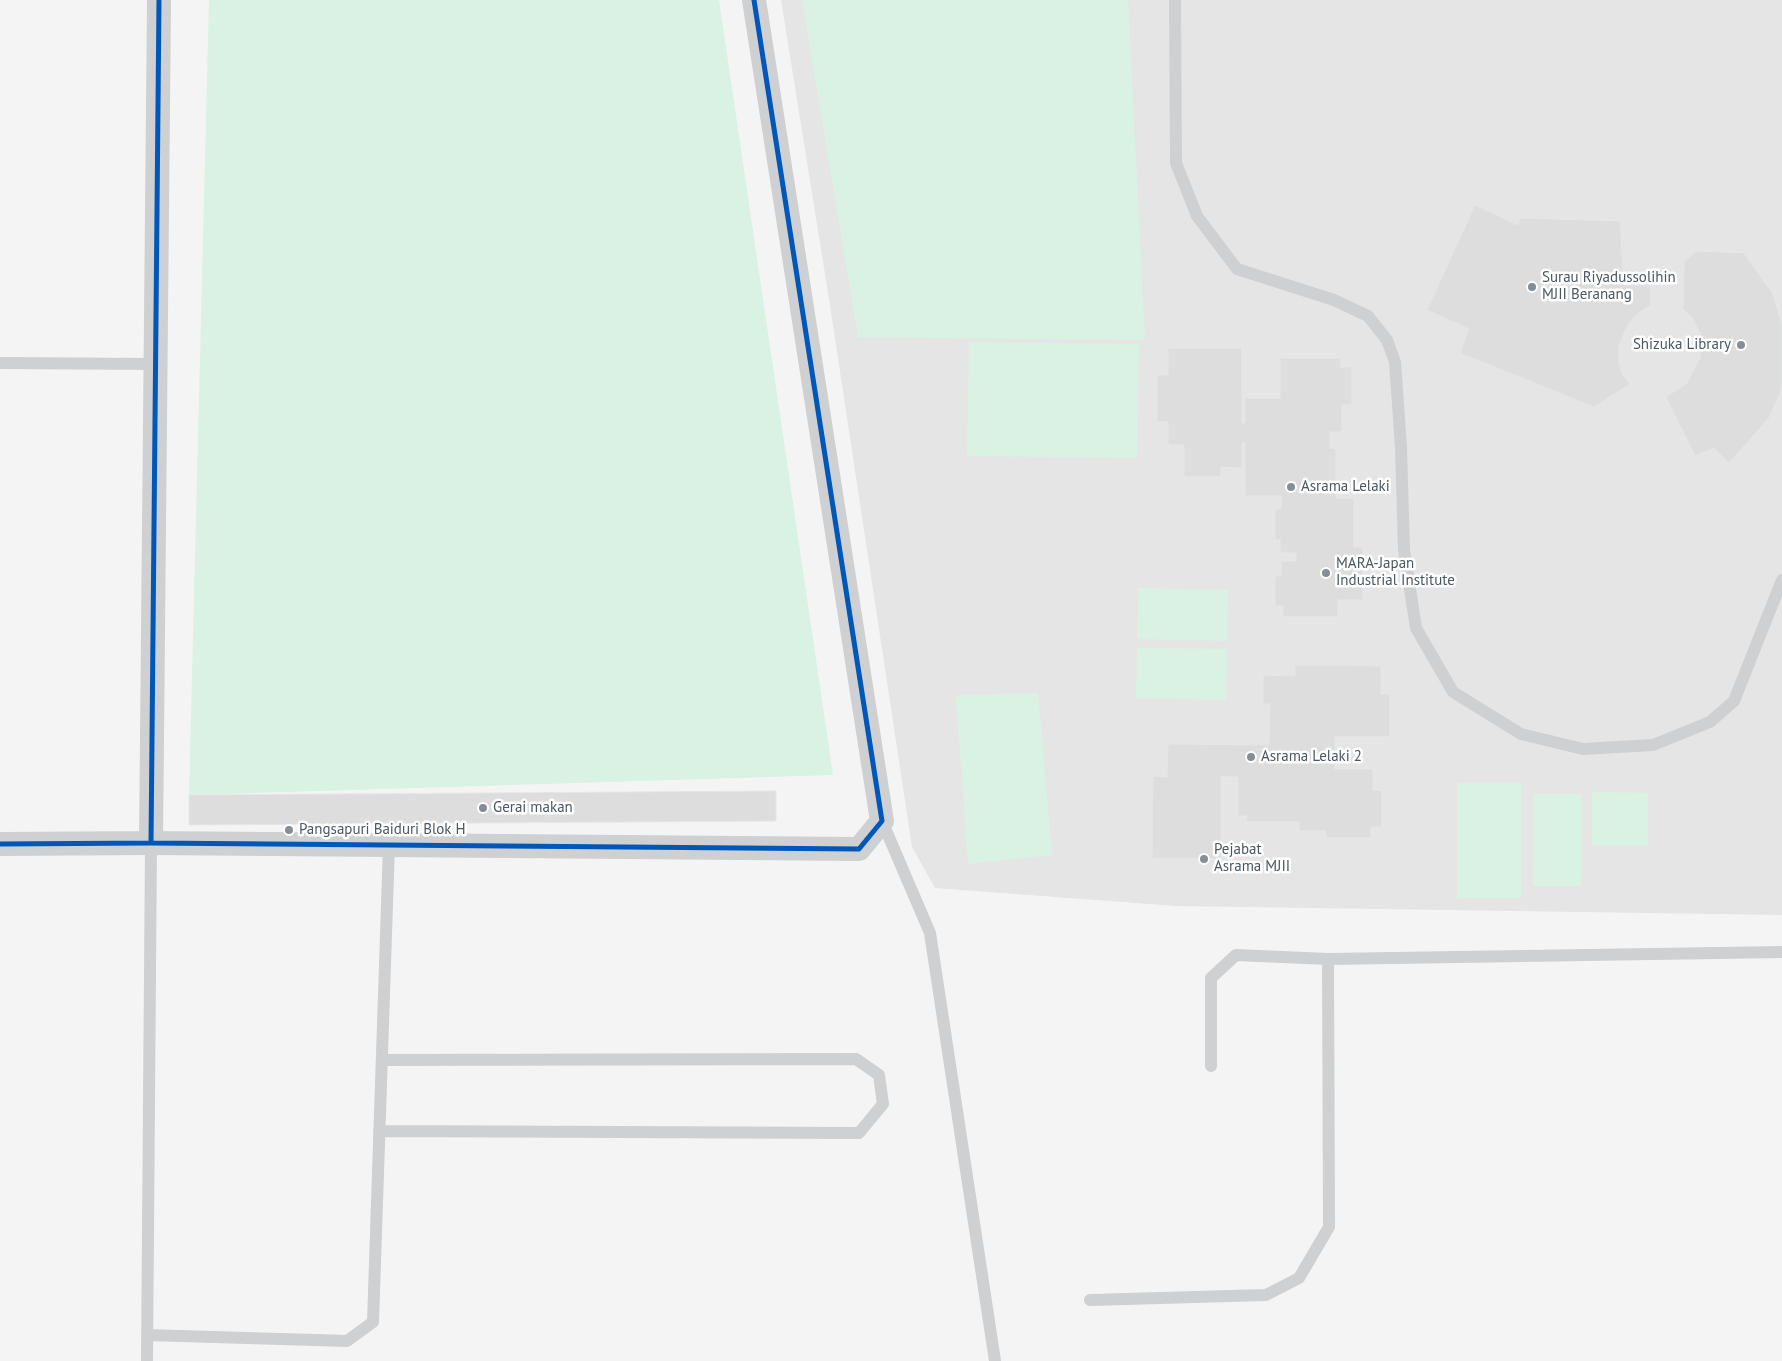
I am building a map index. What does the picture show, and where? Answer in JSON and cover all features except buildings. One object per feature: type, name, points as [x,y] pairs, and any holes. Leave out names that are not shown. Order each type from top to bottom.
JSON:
[{"type":"street","points":[[150,843],[158,0]]},
{"type":"street","points":[[0,844],[150,843],[859,849],[882,821],[754,0]]},
{"type":"lane","points":[[1175,0],[1176,163],[1196,216],[1237,269],[1334,300],[1360,312],[1368,316],[1387,340],[1395,362],[1404,550],[1416,628],[1453,692],[1521,734],[1583,749],[1653,745],[1710,722],[1734,701],[1782,580]]},
{"type":"lane","points":[[0,363],[155,364]]},
{"type":"lane","points":[[882,821],[930,934],[995,1361]]},
{"type":"lane","points":[[147,1361],[150,843]]},
{"type":"lane","points":[[147,1335],[347,1341],[373,1322],[389,845]]},
{"type":"lane","points":[[1211,1066],[1211,978],[1236,955],[1328,959],[1782,952]]},
{"type":"lane","points":[[1090,1300],[1266,1295],[1299,1278],[1329,1227],[1328,959]]},
{"type":"lane","points":[[380,1131],[859,1133],[883,1104],[879,1075],[856,1059],[382,1060]]},
{"type":"shaded area","name":"MARA-Japan Industrial Institute","points":[[781,0],[1782,0],[1782,915],[1176,906],[935,888],[912,847],[829,299]]},
{"type":"green space","points":[[209,0],[719,0],[833,775],[189,795]]},
{"type":"green space","points":[[802,0],[1128,0],[1145,340],[858,337]]},
{"type":"green space","points":[[969,342],[1139,344],[1137,458],[967,456]]},
{"type":"green space","points":[[1138,588],[1228,590],[1227,641],[1137,639]]},
{"type":"green space","points":[[1137,648],[1227,649],[1226,700],[1136,698]]},
{"type":"green space","points":[[1038,693],[1052,855],[968,864],[956,695]]},
{"type":"green space","points":[[1457,783],[1521,783],[1521,898],[1457,898]]},
{"type":"green space","points":[[1592,792],[1648,793],[1648,846],[1592,845]]},
{"type":"green space","points":[[1534,794],[1582,794],[1581,886],[1533,886]]},
{"type":"cycle path","points":[[151,843],[159,0]]},
{"type":"cycle path","points":[[0,844],[151,843],[859,849],[882,821],[754,0]]},
{"type":"place","name":"Surau Riyadussolihin MJII Beranang","points":[[1532,287]]},
{"type":"place","name":"Shizuka Library","points":[[1741,345]]},
{"type":"place","name":"Asrama Lelaki","points":[[1291,487]]},
{"type":"place","name":"MARA-Japan Industrial Institute","points":[[1326,573]]},
{"type":"place","name":"Asrama Lelaki 2","points":[[1251,757]]},
{"type":"place","name":"Gerai makan","points":[[483,808]]},
{"type":"place","name":"Pangsapuri Baiduri Blok H","points":[[289,830]]},
{"type":"place","name":"Pejabat Asrama MJII","points":[[1204,859]]}]
